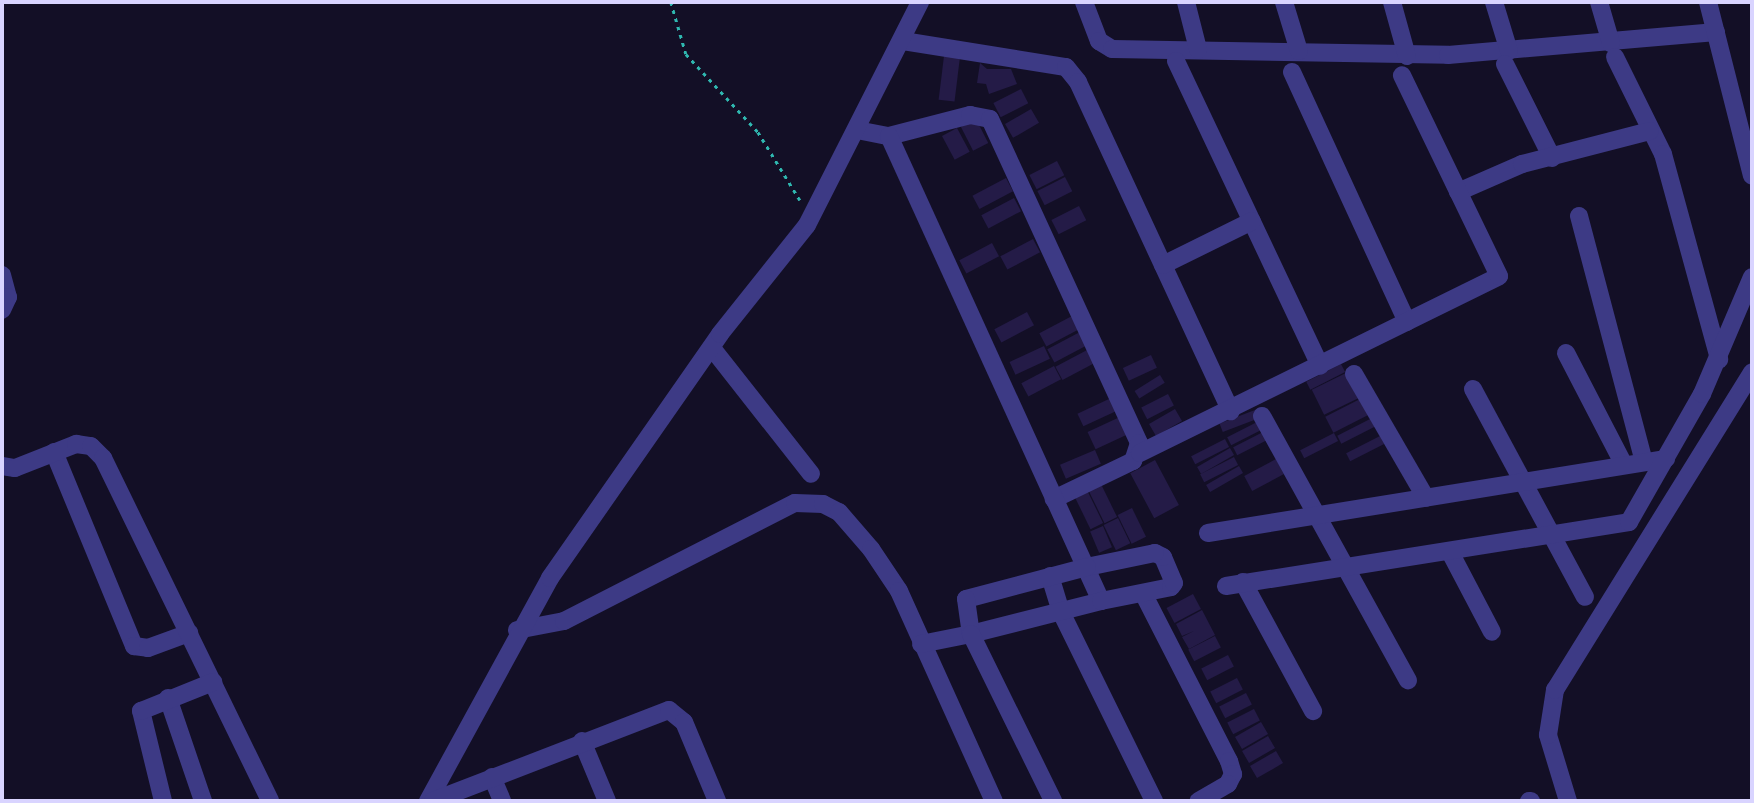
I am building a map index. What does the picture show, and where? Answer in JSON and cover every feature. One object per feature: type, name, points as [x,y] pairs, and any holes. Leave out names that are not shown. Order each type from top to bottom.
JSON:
[{"type":"street","points":[[430,801],[517,630],[712,348],[811,218],[903,41],[920,2]]},
{"type":"street","points":[[1084,2],[1104,45],[1507,58],[1613,50],[1716,32]]},
{"type":"street","points":[[1186,2],[1198,49]]},
{"type":"street","points":[[1284,2],[1298,51]]},
{"type":"street","points":[[1392,2],[1407,55]]},
{"type":"street","points":[[1494,2],[1507,58],[1552,158]]},
{"type":"street","points":[[1599,2],[1613,50],[1650,131],[1664,154],[1719,359]]},
{"type":"street","points":[[1707,2],[1752,176]]},
{"type":"street","points":[[903,41],[1066,68],[1078,82],[1231,411]]},
{"type":"street","points":[[1176,61],[1320,366]]},
{"type":"street","points":[[1293,72],[1407,322]]},
{"type":"street","points":[[1054,499],[1140,453],[1231,411],[1499,276],[1402,75]]},
{"type":"street","points":[[857,130],[889,136],[970,115],[990,119],[1140,453]]},
{"type":"street","points":[[1458,192],[1522,164],[1650,131]]},
{"type":"street","points":[[889,136],[1101,601]]},
{"type":"street","points":[[1579,216],[1644,462]]},
{"type":"street","points":[[1163,265],[1252,221]]},
{"type":"street","points":[[2,275],[8,297],[2,310]]},
{"type":"street","points":[[1313,711],[1234,584],[1629,522],[1719,359],[1752,277]]},
{"type":"street","points":[[712,348],[811,474]]},
{"type":"street","points":[[1566,353],[1624,465]]},
{"type":"street","points":[[1568,801],[1548,735],[1555,690],[1752,372]]},
{"type":"street","points":[[1354,374],[1426,498]]},
{"type":"street","points":[[1473,389],[1586,597]]},
{"type":"street","points":[[1262,416],[1320,516],[1344,566],[1408,680]]},
{"type":"street","points":[[2,466],[15,468],[76,444],[91,446],[103,458],[270,801]]},
{"type":"street","points":[[54,452],[134,646],[148,648],[190,633]]},
{"type":"street","points":[[1208,533],[1666,459]]},
{"type":"street","points":[[517,630],[564,621],[806,501],[839,512],[871,548],[899,591],[994,801]]},
{"type":"street","points":[[1450,552],[1492,632]]},
{"type":"street","points":[[921,643],[971,634],[1101,601],[1144,595],[1173,586],[1160,554],[1087,567],[974,594],[965,606],[971,634],[1053,801]]},
{"type":"street","points":[[1050,576],[1061,612],[1154,801]]},
{"type":"street","points":[[1144,595],[1229,761],[1228,784],[1199,801]]},
{"type":"street","points":[[163,801],[140,717],[146,707],[213,682]]},
{"type":"street","points":[[169,698],[203,801]]},
{"type":"street","points":[[430,801],[669,710],[684,722],[717,801]]},
{"type":"street","points":[[582,741],[607,801]]},
{"type":"street","points":[[492,777],[502,801]]},
{"type":"path","points":[[671,2],[686,54],[767,143],[811,218]]},
{"type":"building","points":[[944,56],[960,58],[955,102],[939,100]]},
{"type":"building","points":[[980,63],[987,69],[1011,69],[1017,84],[989,94],[986,84],[977,83]]},
{"type":"building","points":[[1021,89],[1028,103],[1001,117],[993,103]]},
{"type":"building","points":[[1031,109],[1039,123],[1013,138],[1005,124]]},
{"type":"building","points":[[976,119],[988,143],[973,151],[961,127]]},
{"type":"building","points":[[957,128],[970,152],[955,160],[942,136]]},
{"type":"building","points":[[1057,161],[1064,175],[1037,189],[1029,175]]},
{"type":"building","points":[[1065,177],[1072,191],[1045,205],[1037,191]]},
{"type":"building","points":[[1006,178],[1013,191],[979,209],[972,196]]},
{"type":"building","points":[[1014,198],[1021,211],[988,229],[981,215]]},
{"type":"building","points":[[1079,206],[1086,220],[1059,234],[1051,220]]},
{"type":"building","points":[[1033,239],[1040,252],[1007,270],[1000,256]]},
{"type":"building","points":[[992,243],[999,256],[966,274],[959,260]]},
{"type":"building","points":[[1027,312],[1034,325],[1001,343],[994,329]]},
{"type":"building","points":[[1072,316],[1079,329],[1046,347],[1039,333]]},
{"type":"building","points":[[1080,332],[1087,345],[1054,363],[1047,349]]},
{"type":"building","points":[[1044,346],[1050,359],[1015,375],[1010,362]]},
{"type":"building","points":[[1089,349],[1096,362],[1062,380],[1055,367]]},
{"type":"building","points":[[1151,355],[1157,368],[1129,381],[1123,368]]},
{"type":"building","points":[[1341,364],[1345,372],[1310,390],[1306,382]]},
{"type":"building","points":[[1054,366],[1061,379],[1028,397],[1021,383]]},
{"type":"building","points":[[1346,373],[1358,398],[1324,415],[1312,390]]},
{"type":"building","points":[[1160,375],[1165,383],[1139,399],[1135,391]]},
{"type":"building","points":[[1168,394],[1174,406],[1147,419],[1141,408]]},
{"type":"building","points":[[1111,398],[1117,411],[1083,426],[1077,414]]},
{"type":"building","points":[[1360,399],[1368,415],[1333,433],[1325,417]]},
{"type":"building","points":[[1175,409],[1182,421],[1156,436],[1149,424]]},
{"type":"building","points":[[1255,410],[1258,418],[1223,432],[1220,424]]},
{"type":"building","points":[[1122,416],[1130,433],[1096,449],[1088,432]]},
{"type":"building","points":[[1372,418],[1376,426],[1341,444],[1337,436]]},
{"type":"building","points":[[1261,420],[1265,428],[1231,445],[1227,437]]},
{"type":"building","points":[[1267,430],[1271,438],[1237,455],[1233,447]]},
{"type":"building","points":[[1334,433],[1338,441],[1304,458],[1300,450]]},
{"type":"building","points":[[1380,436],[1384,444],[1350,461],[1346,453]]},
{"type":"building","points":[[1225,439],[1229,447],[1195,464],[1191,456]]},
{"type":"building","points":[[1230,448],[1234,455],[1201,474],[1197,467]]},
{"type":"building","points":[[1095,450],[1101,464],[1066,479],[1060,465]]},
{"type":"building","points":[[1234,457],[1238,465],[1204,482],[1200,474]]},
{"type":"building","points":[[1276,459],[1284,474],[1252,491],[1244,476]]},
{"type":"building","points":[[1155,460],[1179,505],[1154,518],[1130,473]]},
{"type":"building","points":[[1239,466],[1243,473],[1210,492],[1206,485]]},
{"type":"building","points":[[1100,482],[1117,517],[1105,523],[1087,488]]},
{"type":"building","points":[[1086,488],[1103,523],[1091,529],[1073,494]]},
{"type":"building","points":[[1132,508],[1146,537],[1132,544],[1118,515]]},
{"type":"building","points":[[1118,518],[1130,543],[1116,550],[1104,525]]},
{"type":"building","points":[[1103,526],[1112,547],[1099,553],[1090,531]]},
{"type":"building","points":[[1193,594],[1201,609],[1174,623],[1167,608]]},
{"type":"building","points":[[1202,610],[1215,635],[1189,649],[1182,637],[1194,631],[1182,636],[1176,624]]},
{"type":"building","points":[[1215,636],[1221,648],[1194,661],[1188,650]]},
{"type":"building","points":[[1228,655],[1234,667],[1207,680],[1201,669]]},
{"type":"building","points":[[1237,678],[1243,690],[1216,703],[1210,692]]},
{"type":"building","points":[[1246,693],[1252,705],[1225,718],[1219,707]]},
{"type":"building","points":[[1254,709],[1260,721],[1233,734],[1227,723]]},
{"type":"building","points":[[1261,722],[1268,734],[1242,749],[1235,737]]},
{"type":"building","points":[[1268,736],[1275,748],[1249,763],[1242,751]]},
{"type":"building","points":[[1276,751],[1283,763],[1257,778],[1250,766]]}]
